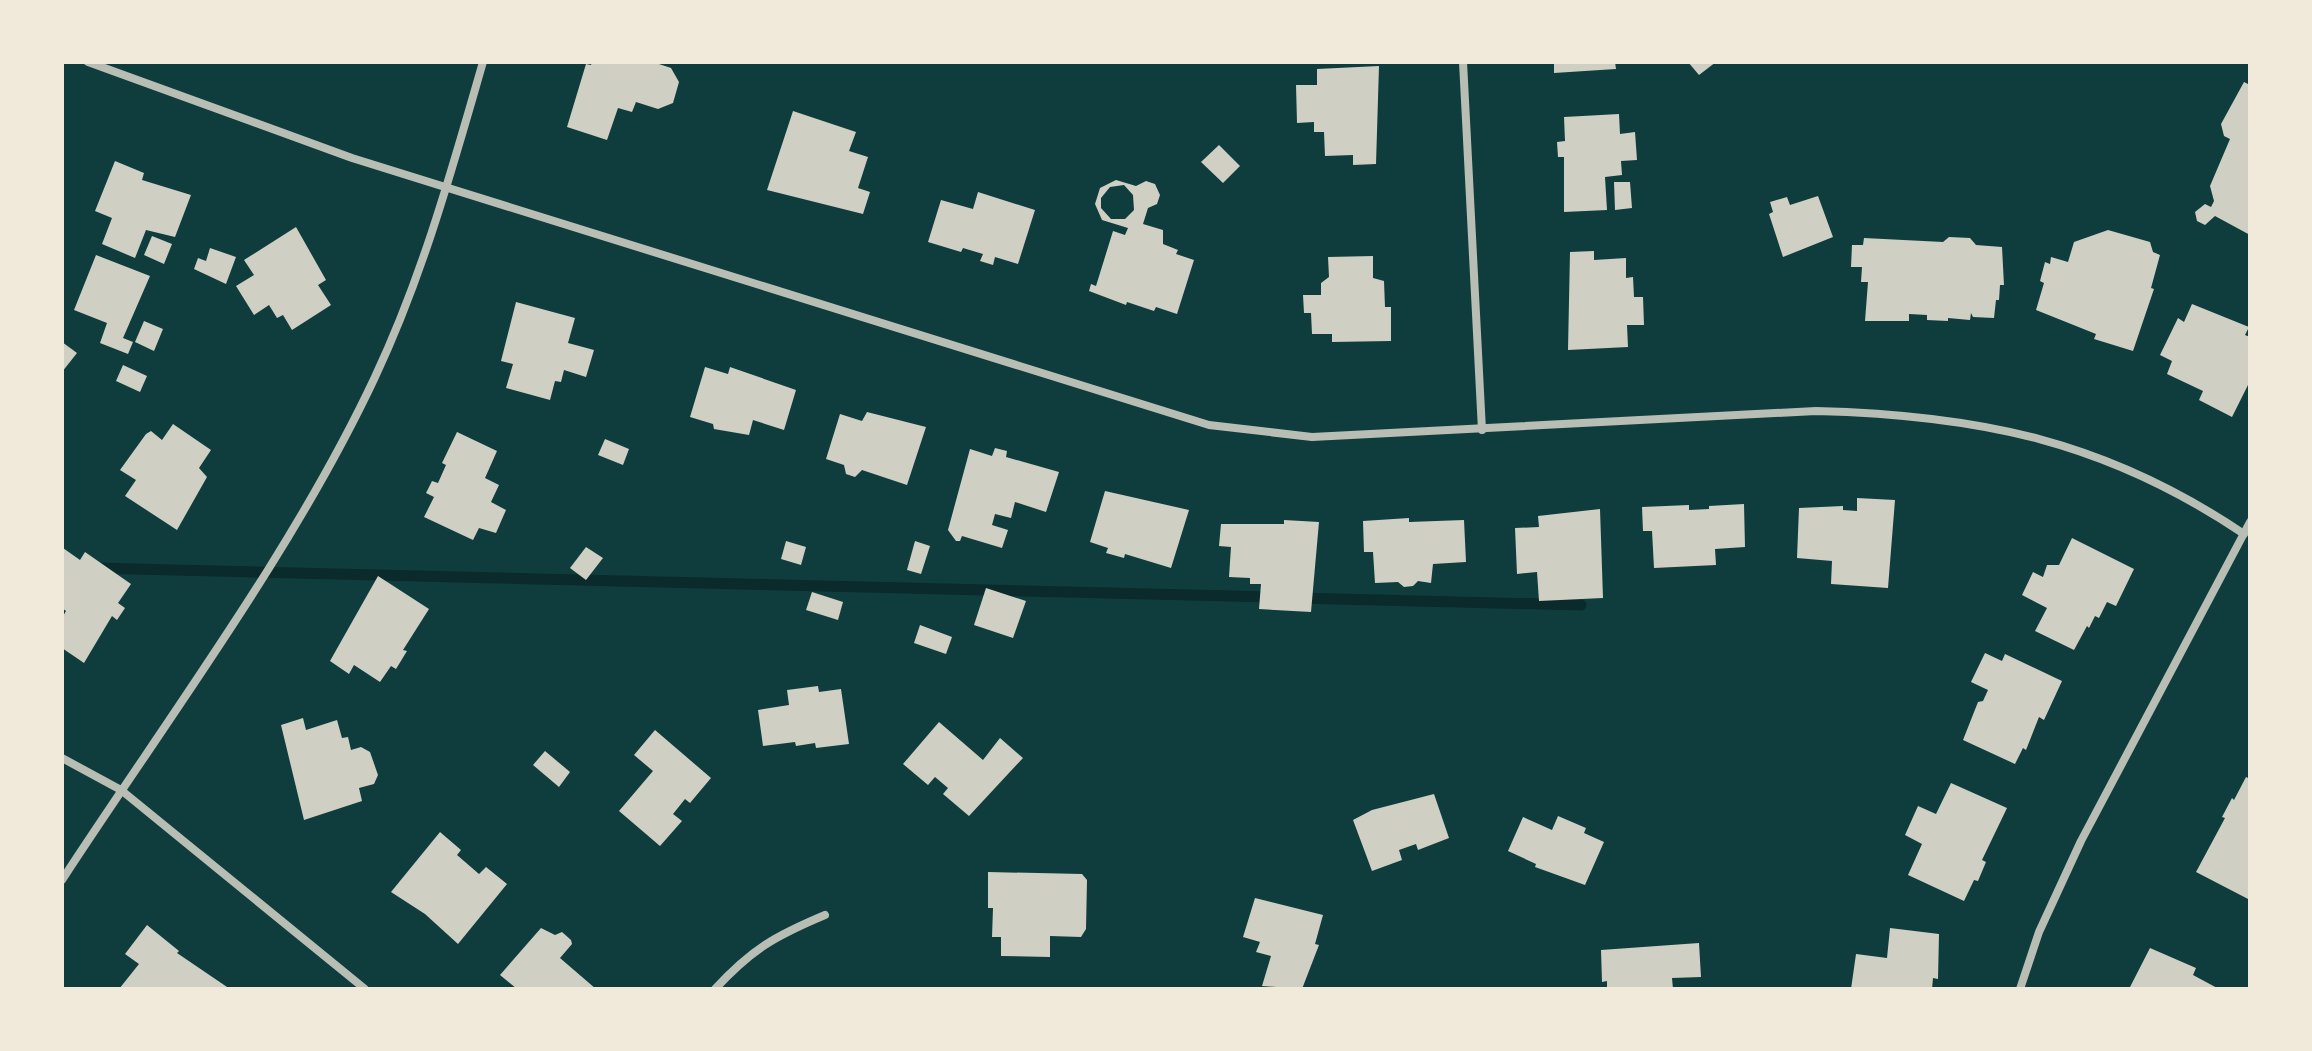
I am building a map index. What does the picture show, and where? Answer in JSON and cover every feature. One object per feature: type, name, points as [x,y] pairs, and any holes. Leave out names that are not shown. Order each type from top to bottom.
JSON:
[{"type":"street","points":[[88,62],[180,98],[447,187],[1209,425],[1312,437],[1816,411],[1887,413],[1977,424],[2078,449],[2155,480],[2244,534]]},
{"type":"street","points":[[62,880],[325,474],[375,378],[419,276],[483,62]]},
{"type":"street","points":[[1463,62],[1482,430]]},
{"type":"street","points":[[2020,989],[2039,932],[2081,841],[2250,522]]},
{"type":"street","points":[[62,758],[121,790],[365,989]]},
{"type":"street","points":[[715,989],[745,956],[780,934],[825,915]]},
{"type":"building","points":[[592,62],[653,62],[671,68],[679,82],[673,103],[658,109],[636,102],[632,112],[618,108],[607,140],[567,127],[586,64],[591,65]]},
{"type":"building","points":[[1554,62],[1615,62],[1616,69],[1554,73]]},
{"type":"building","points":[[1688,62],[1716,62],[1699,75]]},
{"type":"building","points":[[1379,66],[1376,164],[1353,165],[1353,155],[1325,156],[1324,132],[1314,132],[1314,122],[1297,123],[1296,85],[1317,85],[1317,69]]},
{"type":"building","points":[[2244,82],[2250,85],[2250,235],[2215,216],[2205,225],[2197,221],[2195,212],[2205,204],[2211,207],[2214,201],[2210,186],[2230,139],[2224,136],[2221,124]]},
{"type":"building","points":[[793,111],[856,132],[849,151],[868,157],[858,188],[870,192],[863,214],[767,190]]},
{"type":"building","points":[[1619,114],[1620,134],[1635,132],[1637,160],[1621,161],[1622,175],[1605,177],[1607,210],[1564,212],[1564,157],[1558,157],[1557,142],[1565,141],[1564,117]]},
{"type":"building","points":[[1219,145],[1240,166],[1223,183],[1201,162]]},
{"type":"building","points":[[115,161],[144,173],[142,180],[191,195],[175,237],[146,230],[135,258],[102,244],[112,218],[95,211]]},
{"type":"building","points":[[1116,180],[1136,186],[1146,181],[1155,184],[1160,195],[1157,204],[1148,208],[1143,224],[1163,230],[1163,244],[1178,250],[1176,254],[1194,260],[1177,314],[1156,307],[1154,311],[1127,302],[1126,305],[1089,291],[1091,284],[1096,286],[1113,231],[1125,235],[1128,228],[1102,220],[1095,204],[1100,188]],"holes":[[[1124,185],[1133,195],[1134,210],[1125,219],[1111,219],[1101,208],[1101,198],[1110,187]]]},
{"type":"building","points":[[1614,182],[1630,182],[1632,208],[1615,210]]},
{"type":"building","points":[[978,192],[1035,210],[1018,264],[995,257],[993,265],[980,261],[983,254],[963,248],[961,252],[928,242],[941,200],[973,209]]},
{"type":"building","points":[[1818,196],[1833,237],[1783,257],[1769,214],[1773,212],[1770,202],[1787,197],[1790,205]]},
{"type":"building","points":[[296,227],[326,280],[318,285],[331,305],[292,330],[283,315],[277,318],[269,305],[254,315],[236,286],[254,275],[244,260]]},
{"type":"building","points":[[2108,230],[2150,242],[2153,252],[2160,255],[2151,288],[2154,289],[2133,351],[2094,339],[2096,334],[2036,310],[2044,283],[2040,281],[2045,262],[2050,264],[2051,257],[2068,262],[2074,242]]},
{"type":"building","points":[[152,236],[172,244],[164,264],[144,255]]},
{"type":"building","points":[[1949,237],[1970,238],[1976,245],[2002,247],[2004,285],[2000,285],[1994,318],[1973,317],[1971,313],[1970,320],[1948,318],[1948,321],[1927,320],[1927,315],[1909,314],[1909,321],[1865,321],[1868,282],[1861,282],[1862,267],[1851,267],[1852,245],[1863,245],[1864,238],[1943,242]]},
{"type":"building","points":[[210,248],[236,257],[226,284],[194,269],[198,258],[206,261]]},
{"type":"building","points":[[1594,251],[1594,260],[1626,258],[1626,278],[1633,277],[1634,297],[1643,297],[1644,325],[1627,325],[1628,347],[1568,350],[1570,252]]},
{"type":"building","points":[[96,255],[150,276],[123,338],[133,342],[128,354],[100,343],[107,323],[74,310]]},
{"type":"building","points":[[1373,256],[1373,278],[1384,281],[1385,307],[1391,307],[1391,341],[1332,342],[1332,334],[1312,334],[1311,313],[1304,313],[1303,295],[1321,295],[1321,283],[1329,277],[1328,257]]},
{"type":"building","points":[[516,302],[575,318],[568,343],[594,350],[586,377],[564,370],[561,382],[555,381],[550,400],[506,388],[513,364],[501,361]]},
{"type":"building","points":[[2192,304],[2249,327],[2245,335],[2250,337],[2250,381],[2232,417],[2199,400],[2203,391],[2167,374],[2172,361],[2160,355],[2178,318],[2184,322]]},
{"type":"building","points":[[144,321],[163,329],[154,351],[135,342]]},
{"type":"building","points":[[62,342],[77,353],[62,372]]},
{"type":"building","points":[[123,365],[147,376],[140,392],[116,381]]},
{"type":"building","points":[[705,367],[728,374],[730,367],[796,390],[784,430],[753,420],[749,435],[714,429],[713,424],[690,417]]},
{"type":"building","points":[[867,412],[926,427],[907,485],[862,470],[855,477],[846,474],[844,465],[826,459],[840,414],[862,421]]},
{"type":"building","points":[[173,424],[211,450],[199,468],[207,477],[177,530],[125,496],[136,480],[120,470],[146,434],[151,431],[162,440]]},
{"type":"building","points":[[457,432],[497,451],[485,478],[499,485],[491,502],[506,510],[496,533],[479,528],[473,540],[424,517],[434,497],[426,493],[432,481],[438,483],[446,465],[442,463]]},
{"type":"building","points":[[605,439],[629,449],[623,465],[598,455]]},
{"type":"building","points":[[995,448],[1007,451],[1006,457],[1059,472],[1046,512],[1015,502],[1011,518],[995,514],[992,525],[1008,530],[1002,548],[962,536],[960,541],[956,541],[948,530],[970,449],[992,456]]},
{"type":"building","points":[[1105,491],[1189,510],[1171,568],[1125,554],[1124,558],[1106,553],[1108,548],[1090,542]]},
{"type":"building","points":[[1857,498],[1895,500],[1888,588],[1831,584],[1832,561],[1797,558],[1799,508],[1843,506],[1843,510],[1857,511]]},
{"type":"building","points":[[1744,504],[1745,547],[1715,549],[1716,565],[1654,568],[1652,531],[1643,531],[1642,507],[1689,505],[1689,510]]},
{"type":"building","points":[[1600,509],[1603,598],[1539,601],[1537,572],[1517,574],[1515,528],[1539,527],[1538,516]]},
{"type":"building","points":[[1409,518],[1409,522],[1464,520],[1466,562],[1433,564],[1431,583],[1418,581],[1413,586],[1404,587],[1398,582],[1375,583],[1373,552],[1364,552],[1363,521]]},
{"type":"building","points":[[1284,520],[1319,522],[1311,612],[1259,609],[1261,584],[1250,584],[1250,578],[1229,577],[1231,547],[1219,546],[1221,524],[1284,524]]},
{"type":"building","points":[[2072,538],[2134,569],[2116,606],[2107,602],[2099,618],[2095,616],[2089,628],[2087,626],[2074,650],[2035,631],[2047,608],[2022,595],[2033,572],[2043,577],[2047,565],[2059,565]]},
{"type":"building","points":[[786,541],[806,547],[801,565],[781,559]]},
{"type":"building","points":[[915,541],[930,546],[921,574],[907,570]]},
{"type":"building","points":[[586,547],[603,558],[586,580],[570,568]]},
{"type":"building","points":[[63,548],[80,560],[85,552],[131,584],[118,603],[125,608],[117,620],[112,616],[84,663],[62,648],[62,618],[66,611],[62,608]]},
{"type":"building","points":[[378,576],[429,609],[403,650],[407,651],[396,669],[391,666],[380,682],[354,665],[349,674],[330,661]]},
{"type":"building","points":[[986,588],[1026,601],[1013,638],[974,625]]},
{"type":"building","points":[[812,592],[843,602],[838,620],[806,610]]},
{"type":"building","points":[[920,625],[952,637],[946,654],[914,643]]},
{"type":"building","points":[[1985,653],[2002,661],[2005,654],[2062,681],[2044,720],[2039,717],[2026,750],[2023,748],[2015,764],[1963,740],[1978,702],[1983,701],[1988,690],[1971,682]]},
{"type":"building","points":[[818,686],[819,692],[841,689],[849,744],[816,748],[815,743],[796,746],[795,742],[763,746],[758,710],[789,705],[787,690]]},
{"type":"building","points":[[303,718],[306,730],[337,720],[342,738],[348,737],[351,750],[361,747],[370,752],[378,775],[374,784],[359,788],[362,801],[304,820],[281,725]]},
{"type":"building","points":[[939,722],[983,760],[1000,738],[1023,758],[969,816],[943,794],[948,788],[935,777],[928,785],[903,764]]},
{"type":"building","points":[[655,730],[711,778],[690,803],[685,799],[673,814],[682,821],[660,846],[619,811],[653,771],[634,755]]},
{"type":"building","points":[[545,751],[570,772],[559,787],[533,765]]},
{"type":"building","points":[[2246,777],[2250,779],[2250,900],[2196,872],[2225,818],[2222,817],[2232,798],[2234,800]]},
{"type":"building","points":[[1951,783],[2007,808],[1982,860],[1986,862],[1978,881],[1974,880],[1964,901],[1908,875],[1922,844],[1905,835],[1918,806],[1936,814]]},
{"type":"building","points":[[1434,794],[1449,838],[1418,850],[1416,844],[1399,850],[1402,860],[1372,871],[1353,820],[1372,810]]},
{"type":"building","points":[[1558,816],[1586,828],[1584,833],[1604,842],[1585,885],[1535,867],[1536,864],[1508,851],[1523,817],[1552,830]]},
{"type":"building","points":[[440,832],[461,850],[457,855],[479,874],[486,867],[507,884],[458,944],[425,914],[391,892]]},
{"type":"building","points":[[988,872],[1082,874],[1087,880],[1086,929],[1081,937],[1050,936],[1050,957],[1001,956],[1001,937],[992,937],[993,908],[988,908]]},
{"type":"building","points":[[1255,898],[1323,915],[1315,944],[1319,945],[1302,989],[1262,986],[1271,956],[1256,952],[1260,942],[1243,937]]},
{"type":"building","points":[[147,925],[179,951],[177,953],[230,989],[119,989],[139,964],[125,954]]},
{"type":"building","points":[[541,928],[555,935],[562,932],[571,940],[572,944],[560,958],[596,989],[517,989],[500,975]]},
{"type":"building","points":[[1890,928],[1939,934],[1938,979],[1933,978],[1932,989],[1851,989],[1856,954],[1887,958]]},
{"type":"building","points":[[1699,943],[1701,977],[1672,978],[1673,989],[1607,989],[1607,981],[1602,982],[1601,950]]},
{"type":"building","points":[[2150,948],[2196,968],[2193,975],[2219,989],[2129,989]]},
{"type":"waterway","points":[[95,568],[1273,597]]},
{"type":"waterway","points":[[1298,598],[1581,605]]}]
